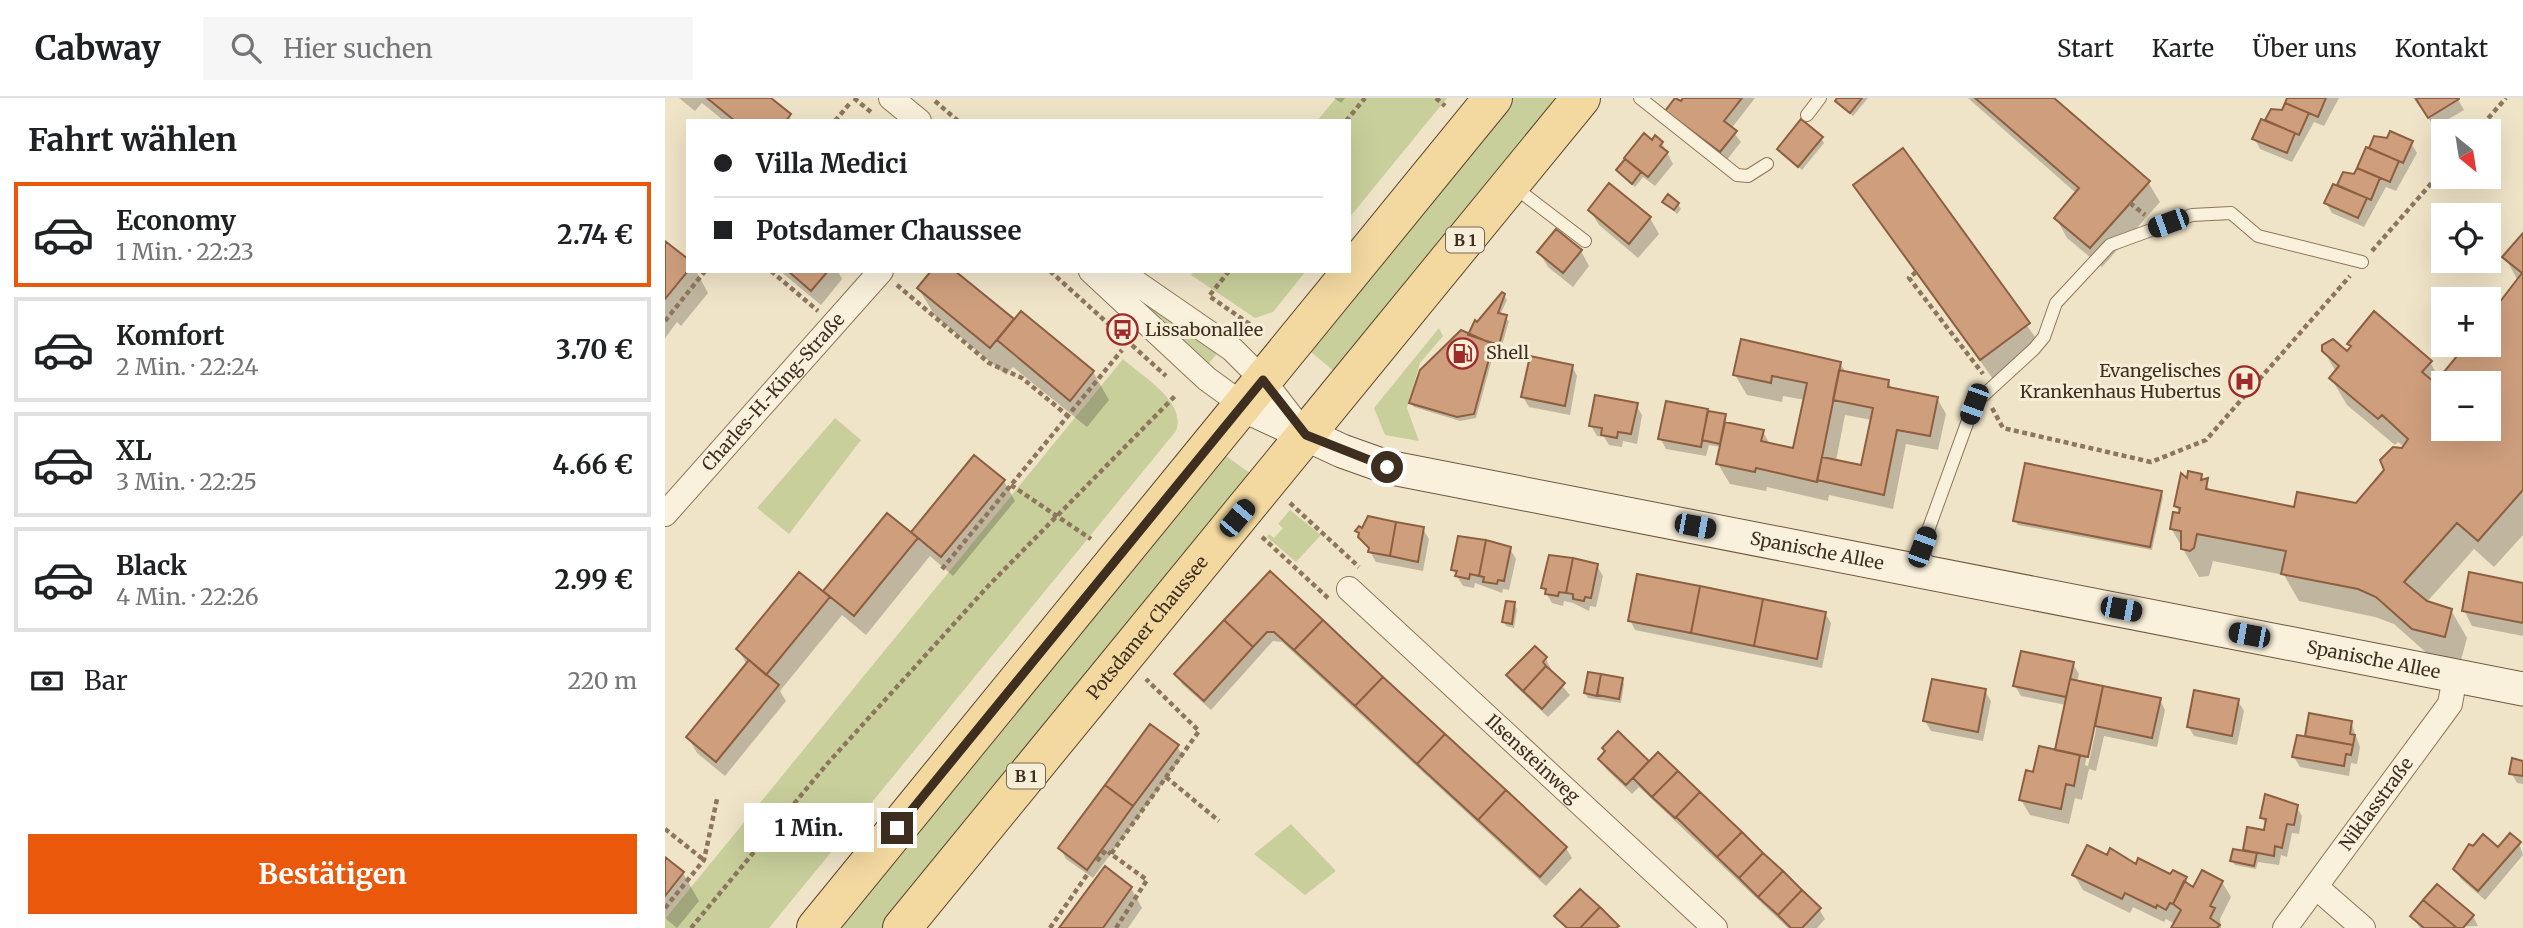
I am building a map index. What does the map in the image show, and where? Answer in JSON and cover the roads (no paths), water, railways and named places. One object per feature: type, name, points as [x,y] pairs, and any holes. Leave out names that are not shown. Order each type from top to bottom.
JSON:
[{"type":"main road","points":[[1351,273],[1493,98]]},
{"type":"main road","name":"Potsdamer Chaussee","points":[[902,928],[1581,98]]},
{"type":"main road","points":[[815,928],[1351,273]]},
{"type":"main road","name":"Spanische Allee","points":[[1253,393],[1306,435],[1387,467],[2523,689]]},
{"type":"street","points":[[1093,273],[1207,379],[1253,393]]},
{"type":"street","points":[[1122,273],[1232,349],[1253,393]]},
{"type":"street","name":"Charles-H.-King-Straße","points":[[665,514],[888,277]]},
{"type":"street","name":"Ilsensteinweg","points":[[1349,589],[1715,928]]},
{"type":"street","name":"Niklasstraße","points":[[2285,928],[2450,704],[2455,676]]},
{"type":"street","points":[[2316,887],[2363,928]]},
{"type":"lane","points":[[1640,98],[1737,175],[1748,176],[1766,164]]},
{"type":"lane","points":[[1807,114],[1820,98]]},
{"type":"lane","points":[[1511,184],[1585,241]]},
{"type":"lane","points":[[1930,571],[1922,547],[1974,404],[2034,349],[2043,337],[2056,303],[2109,245],[2192,215],[2231,213],[2259,236],[2362,262]]},
{"type":"place","name":"Lissabonallee","points":[[1122,330]]},
{"type":"place","name":"Shell","points":[[1463,353]]},
{"type":"place","name":"Evangelisches Krankenhaus Hubertus","points":[[2244,381]]}]
